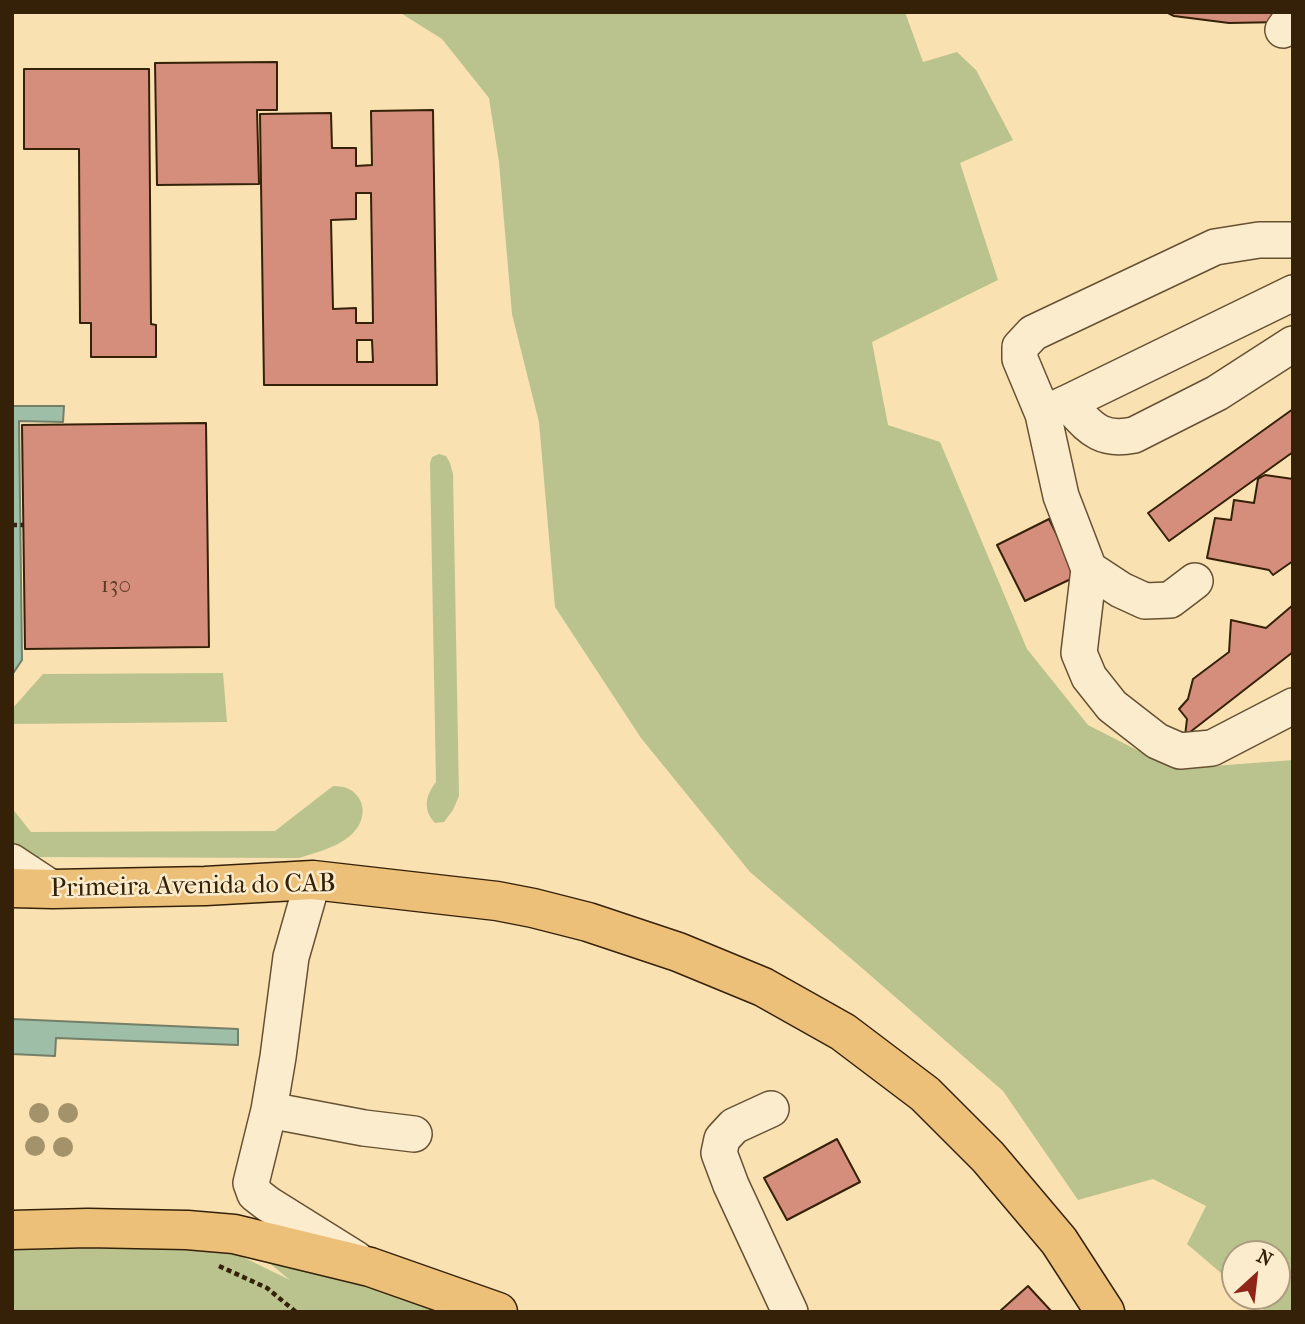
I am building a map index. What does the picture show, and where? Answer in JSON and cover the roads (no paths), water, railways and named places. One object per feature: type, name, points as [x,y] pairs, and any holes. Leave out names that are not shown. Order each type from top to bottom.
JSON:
[{"type":"main road","name":"Primeira Avenida do CAB","points":[[12,888],[205,886],[313,880],[498,901],[589,922],[678,952],[763,987],[843,1032],[925,1094],[988,1157],[1059,1241],[1105,1312]]},
{"type":"main road","points":[[12,1230],[88,1227],[234,1234],[370,1267],[498,1312]]},
{"type":"lane","points":[[1293,240],[1259,240],[1215,247],[1033,333],[1020,347],[1020,359],[1055,409],[1099,434],[1119,438],[1134,435],[1217,393],[1293,344]]},
{"type":"lane","points":[[1055,409],[1293,293]]},
{"type":"lane","points":[[1055,409],[1061,496],[1089,569],[1079,653],[1089,677],[1112,706],[1157,741],[1180,751],[1212,748],[1293,706]]},
{"type":"lane","points":[[1089,569],[1121,590],[1145,601],[1170,600],[1195,580]]},
{"type":"lane","points":[[12,862],[53,889]]},
{"type":"lane","points":[[313,880],[291,957],[269,1110],[251,1183],[255,1194],[268,1204],[370,1267]]},
{"type":"lane","points":[[771,1109],[734,1126],[722,1139],[719,1153],[790,1312]]},
{"type":"lane","points":[[269,1110],[364,1128],[414,1134]]}]
